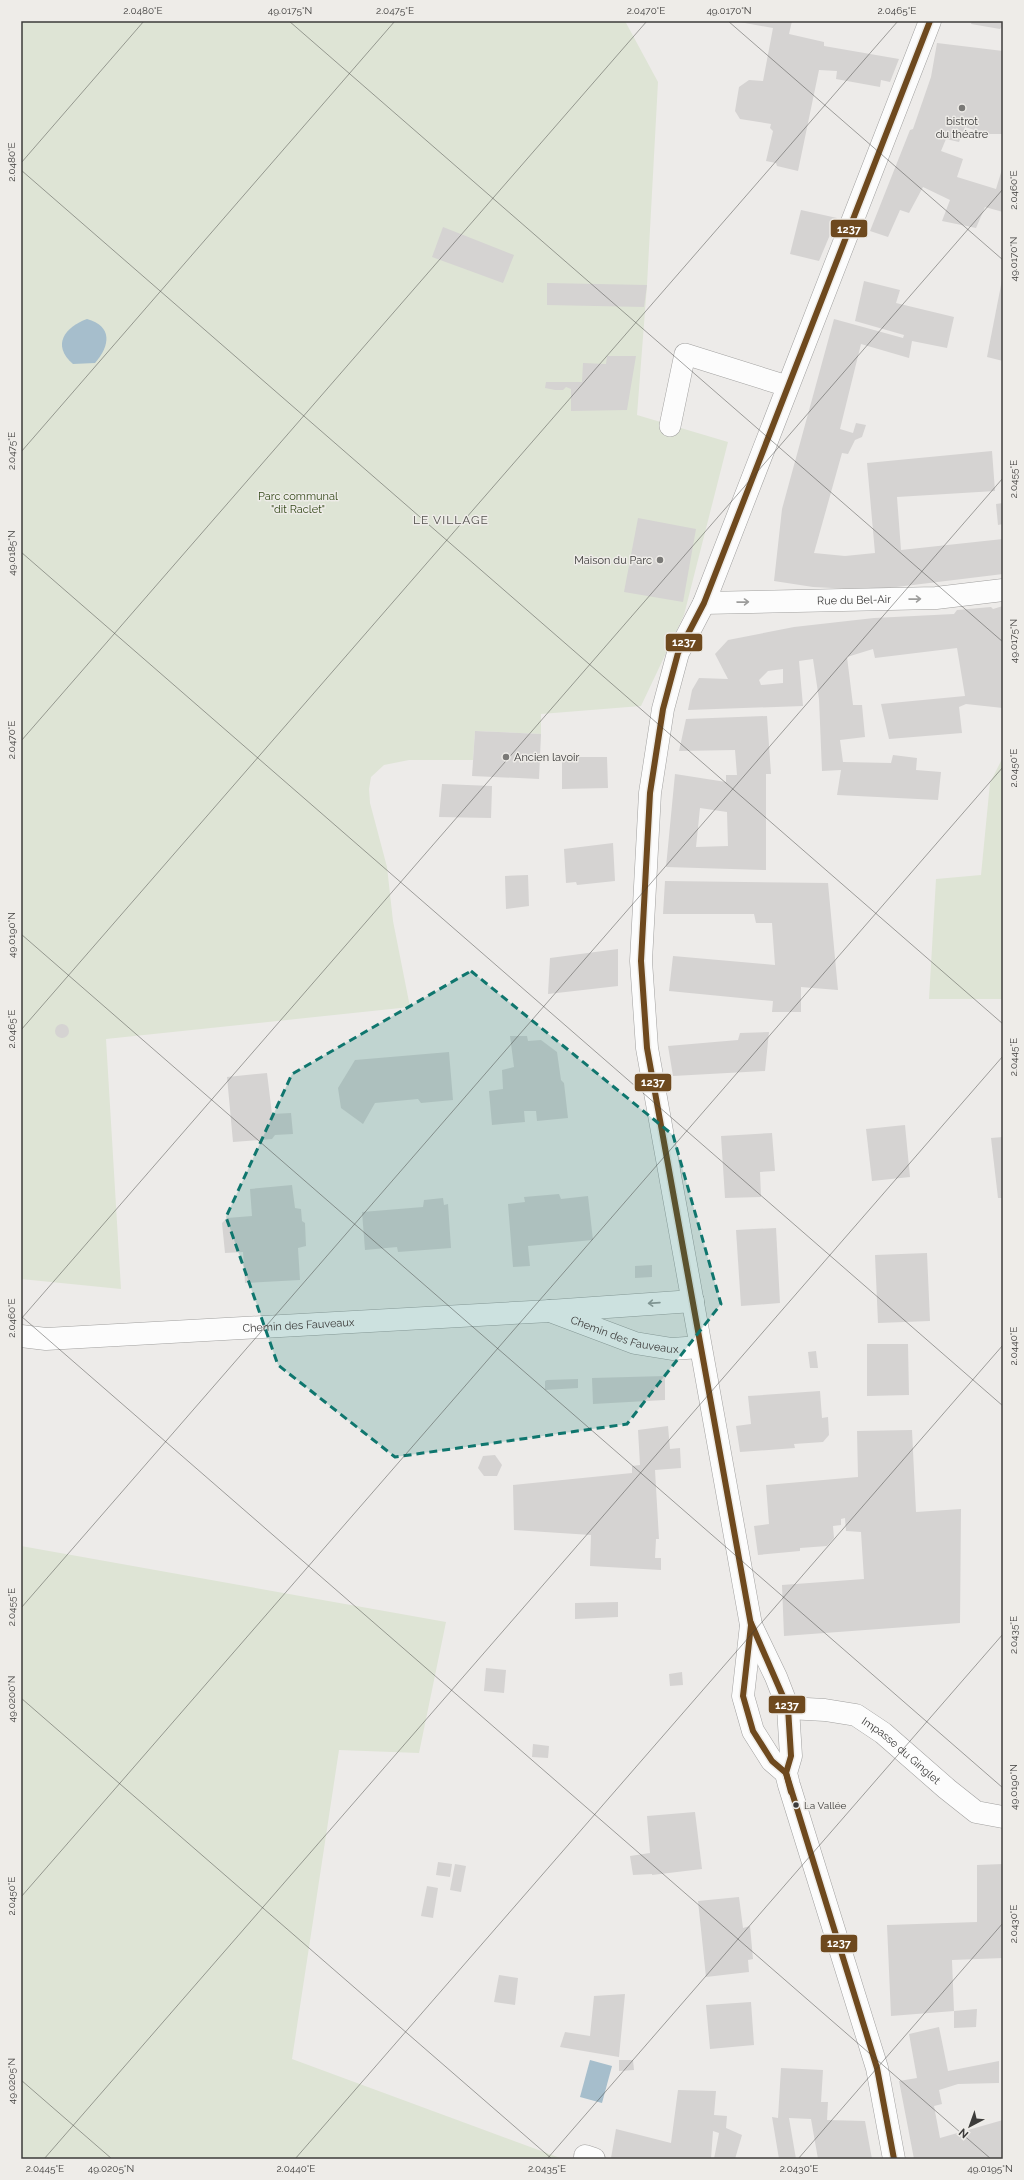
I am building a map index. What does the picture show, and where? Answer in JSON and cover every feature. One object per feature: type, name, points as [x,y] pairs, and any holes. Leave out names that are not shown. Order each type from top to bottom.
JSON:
[{"type":"street","points":[[786,1773],[791,1756],[788,1708],[776,1677],[751,1625],[647,1048],[641,961],[650,793],[663,709],[678,654],[704,603],[930,21]]},
{"type":"street","name":"Rue du Bel-Air","points":[[704,603],[936,598],[1003,590]]},
{"type":"street","name":"Chemin des Fauveaux","points":[[21,1336],[46,1339],[550,1311],[693,1301]]},
{"type":"street","name":"Chemin des Fauveaux","points":[[550,1311],[635,1343],[672,1349],[700,1347]]},
{"type":"street","name":"Chemin des Fauveaux","points":[[21,1350],[46,1339]]},
{"type":"street","points":[[751,1625],[743,1696],[753,1731],[772,1761],[786,1773],[877,2068],[894,2159]]},
{"type":"street","name":"Impasse du Ginglet","points":[[788,1708],[826,1710],[856,1715],[882,1733],[947,1790],[976,1812],[1003,1817]]},
{"type":"lane","points":[[670,426],[685,354],[787,386]]},
{"type":"highlighted area","points":[[471,971],[673,1135],[721,1304],[627,1424],[395,1457],[278,1365],[226,1217],[292,1074]]},
{"type":"green space","name":"Parc communal \"dit Raclet\"","points":[[21,21],[625,21],[658,82],[647,285],[637,415],[728,442],[684,615],[641,706],[541,714],[541,734],[475,731],[473,760],[409,760],[384,765],[371,777],[369,789],[370,803],[387,867],[393,921],[410,1007],[106,1039],[121,1289],[21,1279]]},
{"type":"green space","points":[[1003,757],[1003,999],[929,999],[936,879],[981,875],[990,783]]},
{"type":"green space","points":[[21,1546],[446,1622],[419,1753],[339,1750],[292,2059],[563,2159],[21,2159]]},
{"type":"water","points":[[87,319],[101,326],[105,332],[106,343],[104,350],[95,363],[73,364],[66,357],[63,350],[62,344],[64,337],[72,327]]},
{"type":"water","points":[[590,2060],[612,2066],[602,2103],[580,2097]]},
{"type":"building","points":[[734,21],[792,21],[789,34],[824,42],[824,46],[899,59],[890,82],[881,80],[880,87],[836,79],[837,71],[819,70],[798,171],[777,166],[776,163],[766,161],[773,131],[770,128],[771,124],[740,119],[735,111],[739,87],[749,80],[763,81],[773,28]]},
{"type":"building","points":[[972,21],[1003,21],[1003,26],[1000,29],[971,24]]},
{"type":"building","points":[[937,43],[1003,51],[1003,134],[987,134],[965,127],[959,142],[946,139],[941,151],[963,159],[957,177],[996,189],[1003,166],[1003,212],[985,207],[976,228],[942,221],[950,200],[923,187],[909,213],[900,210],[888,237],[870,231],[910,130],[913,129],[931,77]]},
{"type":"building","points":[[801,210],[837,218],[819,261],[790,254]]},
{"type":"building","points":[[443,227],[514,255],[503,283],[432,257]]},
{"type":"building","points":[[1003,280],[1003,361],[987,357]]},
{"type":"building","points":[[864,281],[900,290],[896,303],[954,317],[947,348],[912,341],[909,358],[861,344],[840,429],[853,433],[856,423],[866,425],[862,437],[855,440],[848,454],[842,453],[814,553],[845,556],[875,553],[867,463],[992,451],[995,491],[897,497],[901,550],[1003,539],[1003,574],[872,590],[813,587],[774,581],[782,509],[834,319],[903,338],[904,335],[855,321]]},
{"type":"building","points":[[547,283],[647,285],[644,307],[547,305]]},
{"type":"building","points":[[607,356],[636,356],[627,410],[571,411],[571,389],[566,387],[563,390],[545,388],[546,382],[582,382],[583,363],[606,364]]},
{"type":"building","points":[[1003,503],[1003,524],[998,525],[996,504]]},
{"type":"building","name":"Maison du Parc","points":[[638,518],[696,529],[683,602],[624,592]]},
{"type":"building","points":[[1003,606],[1003,708],[966,704],[959,707],[962,733],[889,739],[881,704],[965,696],[957,648],[875,658],[873,649],[847,657],[853,705],[862,705],[865,737],[840,740],[843,762],[891,763],[893,755],[917,758],[916,770],[941,772],[938,800],[837,795],[841,770],[822,771],[819,699],[813,659],[799,661],[803,706],[688,710],[692,690],[699,678],[728,679],[715,654],[728,640],[794,627],[874,618],[954,614],[957,610],[991,607],[993,609]],"holes":[[[783,669],[783,683],[761,685],[759,680],[768,671]]]},
{"type":"building","points":[[767,716],[771,774],[766,774],[766,870],[666,867],[675,774],[726,782],[726,775],[737,775],[735,750],[679,751],[686,719]],"holes":[[[700,808],[727,812],[728,846],[696,847]]]},
{"type":"building","points":[[475,731],[541,734],[539,779],[472,776]]},
{"type":"building","points":[[562,757],[607,757],[608,788],[562,789]]},
{"type":"building","points":[[442,784],[492,786],[491,818],[439,817]]},
{"type":"building","points":[[613,843],[615,881],[577,885],[576,882],[566,883],[564,849]]},
{"type":"building","points":[[528,875],[529,906],[506,909],[505,876]]},
{"type":"building","points":[[665,881],[828,883],[838,990],[801,987],[801,1012],[772,1012],[773,1001],[669,991],[673,956],[775,965],[772,923],[756,923],[754,914],[663,914]]},
{"type":"building","points":[[618,949],[618,986],[548,994],[550,958]]},
{"type":"building","points":[[59,1024],[65,1024],[69,1028],[69,1034],[65,1038],[59,1038],[55,1034],[55,1028]]},
{"type":"building","points":[[769,1032],[765,1071],[673,1076],[668,1046],[738,1040],[740,1033]]},
{"type":"building","points":[[510,1036],[527,1036],[528,1041],[541,1040],[557,1052],[561,1080],[564,1083],[568,1118],[537,1121],[536,1111],[524,1111],[525,1122],[492,1125],[489,1091],[503,1089],[502,1070],[514,1067]]},
{"type":"building","points":[[449,1052],[453,1100],[421,1103],[418,1099],[375,1103],[363,1124],[341,1108],[338,1088],[355,1060]]},
{"type":"building","points":[[267,1073],[272,1114],[291,1113],[293,1134],[275,1135],[272,1139],[233,1142],[227,1077]]},
{"type":"building","points":[[905,1125],[910,1177],[872,1181],[866,1129]]},
{"type":"building","points":[[772,1133],[775,1171],[760,1172],[761,1197],[725,1198],[721,1136]]},
{"type":"building","points":[[1003,1137],[1003,1198],[998,1198],[991,1138]]},
{"type":"building","points":[[292,1185],[295,1208],[301,1209],[302,1221],[305,1223],[306,1246],[298,1248],[300,1280],[245,1283],[243,1252],[225,1253],[222,1223],[227,1218],[252,1216],[250,1189]]},
{"type":"building","points":[[559,1194],[561,1199],[588,1196],[593,1240],[528,1246],[530,1266],[513,1267],[508,1204],[525,1202],[524,1197]]},
{"type":"building","points":[[443,1198],[444,1205],[448,1204],[451,1248],[398,1252],[397,1247],[365,1250],[362,1212],[423,1207],[424,1200]]},
{"type":"building","points":[[776,1228],[780,1303],[741,1306],[736,1230]]},
{"type":"building","points":[[927,1253],[930,1321],[878,1323],[875,1255]]},
{"type":"building","points":[[652,1265],[652,1277],[635,1278],[635,1266]]},
{"type":"building","points":[[867,1344],[908,1344],[909,1395],[867,1396]]},
{"type":"building","points":[[816,1351],[818,1368],[810,1368],[808,1352]]},
{"type":"building","points":[[665,1376],[665,1400],[593,1404],[592,1378]]},
{"type":"building","points":[[578,1379],[578,1388],[545,1390],[545,1381],[547,1380]]},
{"type":"building","points":[[820,1391],[822,1418],[828,1417],[829,1435],[823,1442],[794,1444],[795,1448],[740,1452],[736,1426],[751,1424],[748,1396]]},
{"type":"building","points":[[668,1426],[670,1449],[680,1448],[681,1468],[655,1470],[659,1539],[656,1539],[655,1558],[661,1558],[661,1570],[590,1566],[591,1535],[514,1530],[513,1485],[632,1473],[632,1466],[640,1465],[638,1430]]},
{"type":"building","points":[[912,1430],[916,1512],[961,1509],[960,1623],[784,1636],[782,1585],[864,1579],[861,1532],[846,1531],[845,1518],[841,1519],[841,1525],[833,1526],[834,1538],[827,1546],[800,1548],[800,1551],[758,1555],[754,1526],[769,1524],[766,1485],[858,1477],[857,1431]]},
{"type":"building","points":[[495,1455],[502,1465],[497,1476],[484,1476],[478,1468],[483,1456]]},
{"type":"building","points":[[618,1602],[618,1617],[575,1619],[575,1603]]},
{"type":"building","points":[[486,1668],[506,1670],[504,1693],[484,1691]]},
{"type":"building","points":[[682,1672],[683,1685],[670,1686],[669,1674]]},
{"type":"building","points":[[533,1744],[549,1746],[548,1758],[532,1757]]},
{"type":"building","points":[[695,1812],[702,1869],[652,1875],[633,1875],[630,1856],[650,1853],[647,1816]]},
{"type":"building","points":[[438,1862],[452,1864],[450,1877],[436,1875]]},
{"type":"building","points":[[455,1864],[466,1866],[461,1892],[450,1890]]},
{"type":"building","points":[[1003,1864],[1003,1958],[952,1960],[954,2011],[891,2016],[887,1925],[977,1922],[977,1865]]},
{"type":"building","points":[[427,1886],[438,1888],[433,1918],[421,1916]]},
{"type":"building","points":[[739,1897],[743,1928],[750,1926],[753,1959],[748,1960],[749,1972],[706,1977],[698,1901]]},
{"type":"building","points":[[499,1975],[518,1978],[515,2005],[494,2002]]},
{"type":"building","points":[[625,1994],[619,2057],[560,2047],[565,2032],[590,2036],[594,1996]]},
{"type":"building","points":[[751,2002],[754,2045],[710,2049],[706,2005]]},
{"type":"building","points":[[977,2009],[976,2027],[954,2028],[954,2011]]},
{"type":"building","points":[[939,2027],[948,2071],[999,2061],[999,2083],[958,2084],[939,2090],[942,2104],[934,2106],[940,2138],[1003,2120],[1003,2158],[914,2159],[899,2081],[917,2078],[909,2034]]},
{"type":"building","points":[[619,2060],[633,2060],[634,2070],[619,2071]]},
{"type":"building","points":[[781,2068],[823,2070],[821,2102],[828,2102],[827,2120],[865,2121],[872,2159],[818,2159],[811,2119],[789,2118],[796,2159],[779,2159],[772,2117],[778,2118]]},
{"type":"building","points":[[678,2090],[716,2091],[714,2115],[727,2116],[726,2128],[742,2135],[735,2159],[714,2159],[719,2133],[713,2131],[711,2159],[611,2158],[616,2129],[671,2143]]},
{"type":"transit line","name":"1237","points":[[894,2159],[877,2068],[786,1773],[772,1761],[753,1731],[743,1696],[751,1625],[647,1048],[641,961],[650,793],[663,709],[678,653],[704,603],[930,21]]},
{"type":"transit line","name":"1237","points":[[751,1623],[788,1708],[791,1756],[786,1773],[791,1792]]},
{"type":"place","name":"bistrot du théatre","points":[[962,108]]},
{"type":"place","name":"Maison du Parc","points":[[660,560]]},
{"type":"place","name":"Ancien lavoir","points":[[506,757]]},
{"type":"place","name":"La Vallée","points":[[796,1805]]},
{"type":"district","name":"LE VILLAGE","points":[[451,520]]}]
